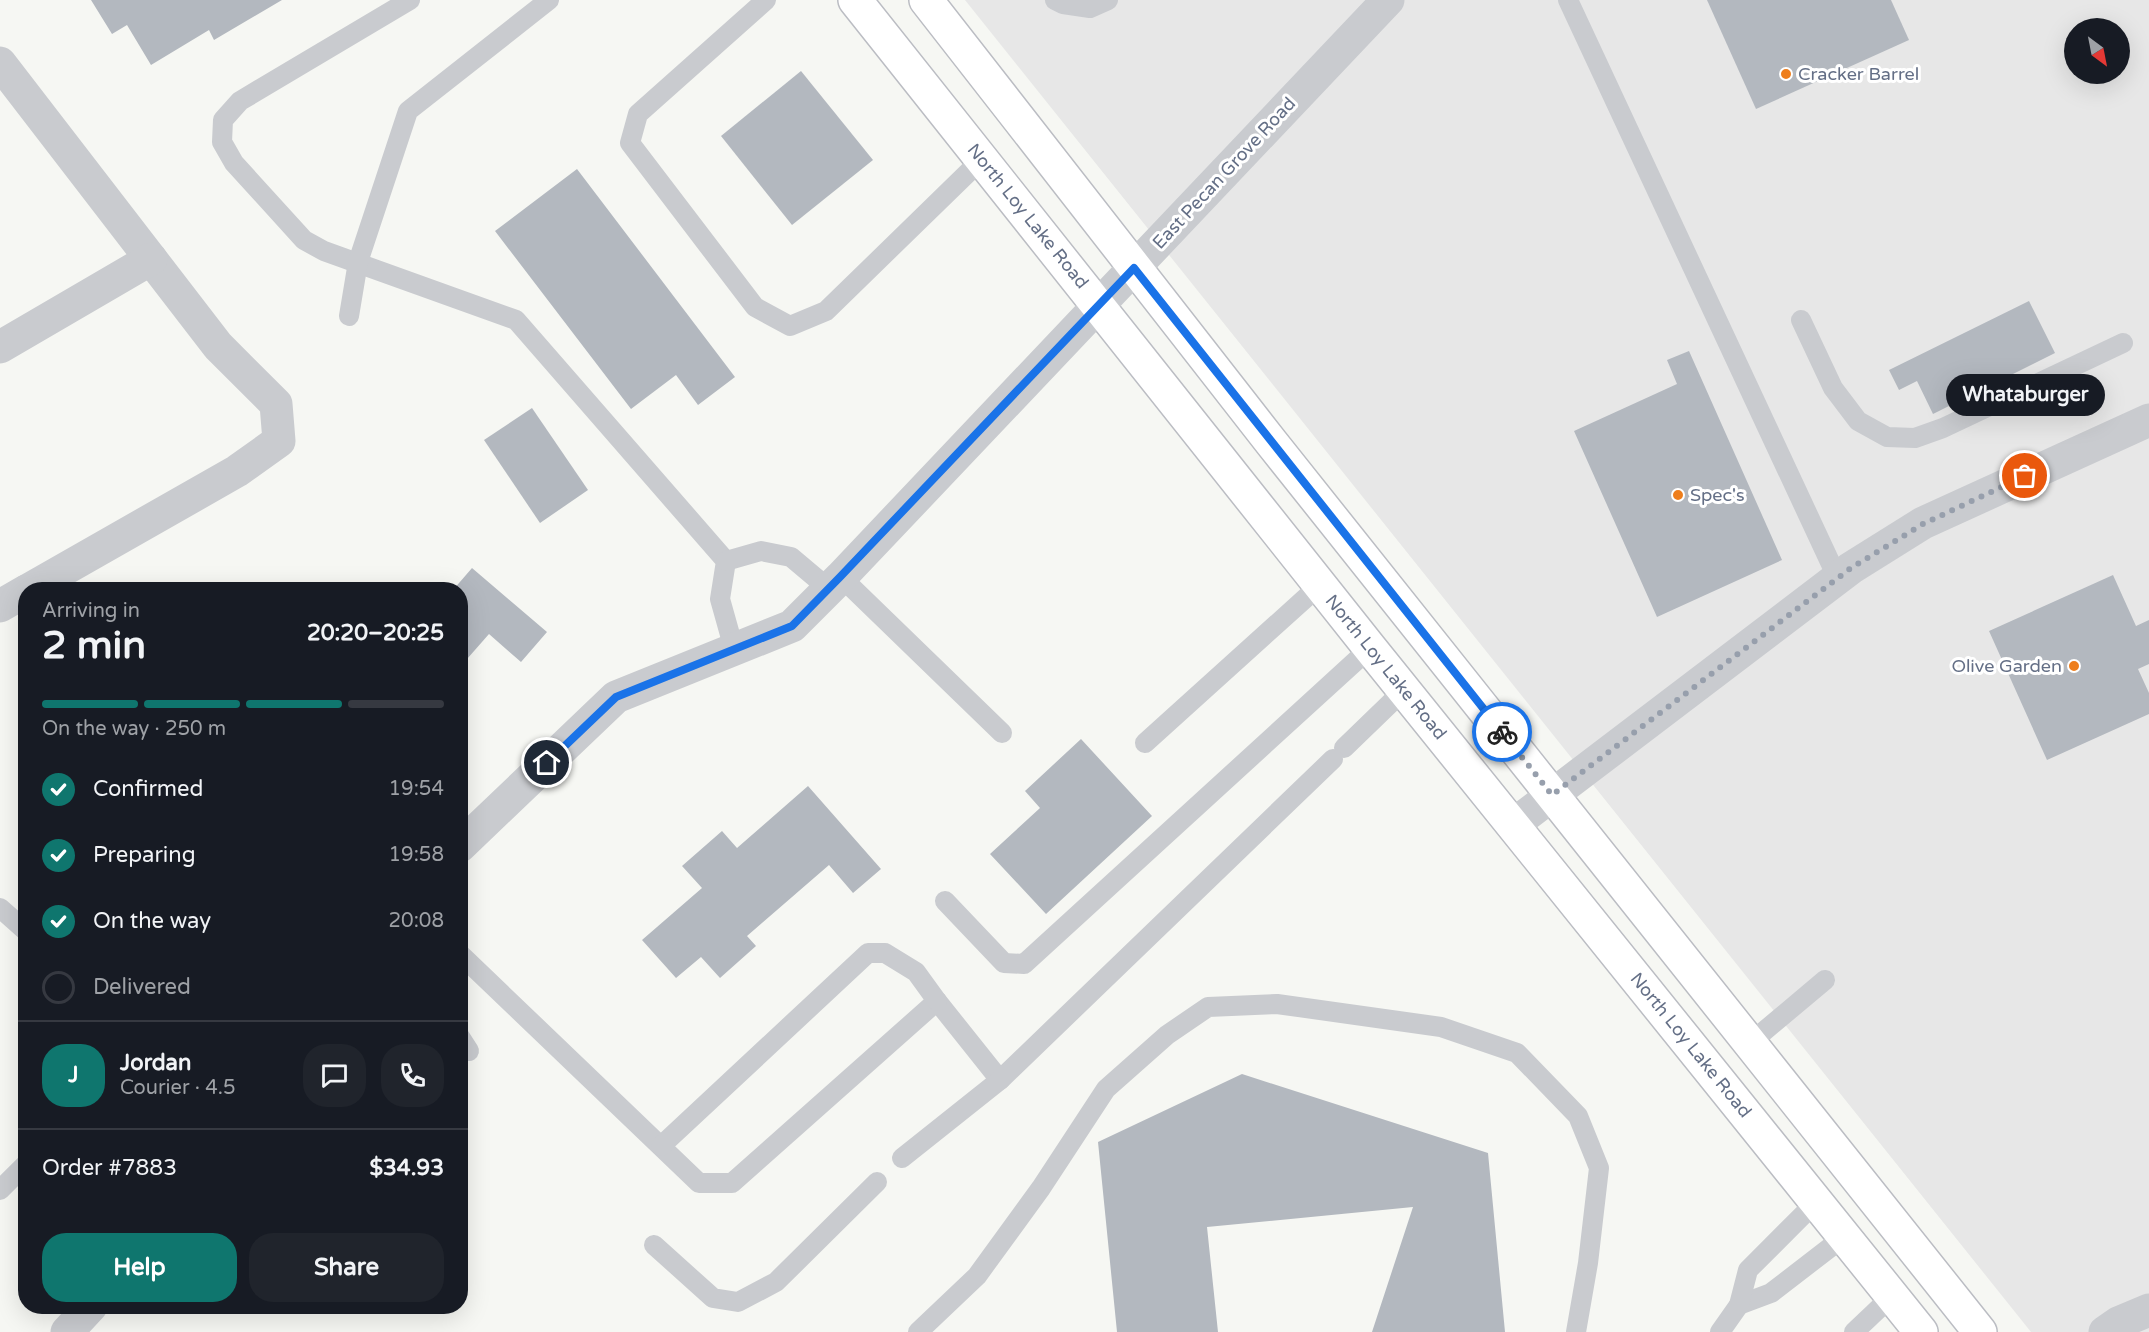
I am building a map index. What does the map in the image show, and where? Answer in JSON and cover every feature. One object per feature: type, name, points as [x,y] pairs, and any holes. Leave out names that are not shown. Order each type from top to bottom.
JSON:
[{"type":"main road","name":"North Loy Lake Road","points":[[855,0],[1370,648],[1921,1332]]},
{"type":"main road","points":[[926,0],[1134,268],[1980,1332]]},
{"type":"street","name":"East Pecan Grove Road","points":[[468,838],[616,697],[792,626],[1388,0]]},
{"type":"street","points":[[0,63],[218,346],[276,404],[279,441],[237,471],[41,582]]},
{"type":"street","points":[[0,347],[151,259]]},
{"type":"street","points":[[1513,825],[1838,577],[1923,524],[2149,420]]},
{"type":"street","points":[[0,606],[18,595]]},
{"type":"street","points":[[2105,1332],[2118,1323],[2149,1310]]},
{"type":"street","points":[[67,1332],[84,1314]]},
{"type":"lane","points":[[410,0],[240,100],[223,120],[222,142],[234,163],[304,240],[324,251],[516,320],[726,561]]},
{"type":"lane","points":[[349,316],[358,262],[408,111],[549,0]]},
{"type":"lane","points":[[766,0],[638,114],[630,143],[755,307],[790,327],[826,310],[982,159]]},
{"type":"lane","points":[[1055,0],[1063,4],[1090,8],[1108,0]]},
{"type":"lane","points":[[1568,0],[1838,577]]},
{"type":"lane","points":[[1801,320],[1833,388],[1857,421],[1887,437],[1915,438],[1943,428],[2123,343]]},
{"type":"lane","points":[[726,561],[761,551],[791,557],[835,583],[1002,733]]},
{"type":"lane","points":[[726,561],[720,599],[734,649]]},
{"type":"lane","points":[[1145,742],[1320,585]]},
{"type":"lane","points":[[945,901],[1004,963],[1024,964],[1370,648]]},
{"type":"lane","points":[[902,1158],[1000,1080],[1404,690]]},
{"type":"lane","points":[[0,908],[18,924]]},
{"type":"lane","points":[[661,1146],[868,953],[885,953],[916,972],[1000,1080]]},
{"type":"lane","points":[[468,967],[699,1183],[732,1183],[937,1001]]},
{"type":"lane","points":[[1750,1043],[1825,980]]},
{"type":"lane","points":[[918,1332],[977,1276],[1041,1188],[1106,1089],[1167,1035],[1208,1007],[1277,1004],[1441,1027],[1517,1053],[1578,1116],[1599,1168],[1588,1263],[1576,1332]]},
{"type":"lane","points":[[0,1190],[18,1172]]},
{"type":"lane","points":[[654,1245],[713,1298],[738,1302],[776,1282],[878,1182]]},
{"type":"lane","points":[[1720,1332],[1739,1305],[1748,1270],[1817,1202]]},
{"type":"lane","points":[[1739,1305],[1771,1293],[1845,1236]]},
{"type":"lane","points":[[1854,1332],[1892,1296]]},
{"type":"shaded area","points":[[965,0],[2149,0],[2149,1332],[2031,1332]]},
{"type":"building","points":[[91,0],[282,0],[214,40],[209,30],[151,65],[127,25],[112,34]]},
{"type":"building","name":"Cracker Barrel","points":[[1707,0],[1891,0],[1909,40],[1756,109]]},
{"type":"building","points":[[801,71],[873,160],[792,225],[721,136]]},
{"type":"building","points":[[577,169],[735,377],[698,405],[676,375],[631,409],[495,231]]},
{"type":"building","points":[[2029,301],[2055,353],[1933,414],[1917,381],[1899,390],[1889,370]]},
{"type":"building","name":"Spec's","points":[[1689,351],[1782,560],[1657,617],[1574,431],[1677,384],[1667,360]]},
{"type":"building","points":[[532,408],[588,490],[540,523],[484,440]]},
{"type":"building","points":[[472,568],[547,632],[521,662],[489,634],[468,658],[468,582],[460,582]]},
{"type":"building","name":"Olive Garden","points":[[2113,575],[2136,626],[2149,620],[2149,664],[2138,669],[2149,693],[2149,714],[2047,760],[1989,631]]},
{"type":"building","points":[[1081,739],[1152,816],[1046,914],[990,854],[1040,808],[1025,791]]},
{"type":"building","points":[[808,786],[881,869],[853,893],[829,865],[747,936],[756,946],[720,978],[701,957],[676,978],[642,940],[702,888],[682,866],[722,831],[737,848]]},
{"type":"building","points":[[1242,1074],[1488,1153],[1505,1332],[1372,1332],[1413,1207],[1207,1227],[1218,1332],[1117,1332],[1098,1142]]},
{"type":"way so far","points":[[1502,732],[1552,795],[1851,568],[1923,524],[2025,476]]},
{"type":"place","name":"Cracker Barrel","points":[[1786,74]]},
{"type":"place","name":"Whataburger","points":[[2025,476]]},
{"type":"place","name":"Spec's","points":[[1678,495]]},
{"type":"place","name":"Olive Garden","points":[[2074,666]]},
{"type":"route","points":[[547,763],[616,697],[792,626],[1134,268],[1502,732]]}]
